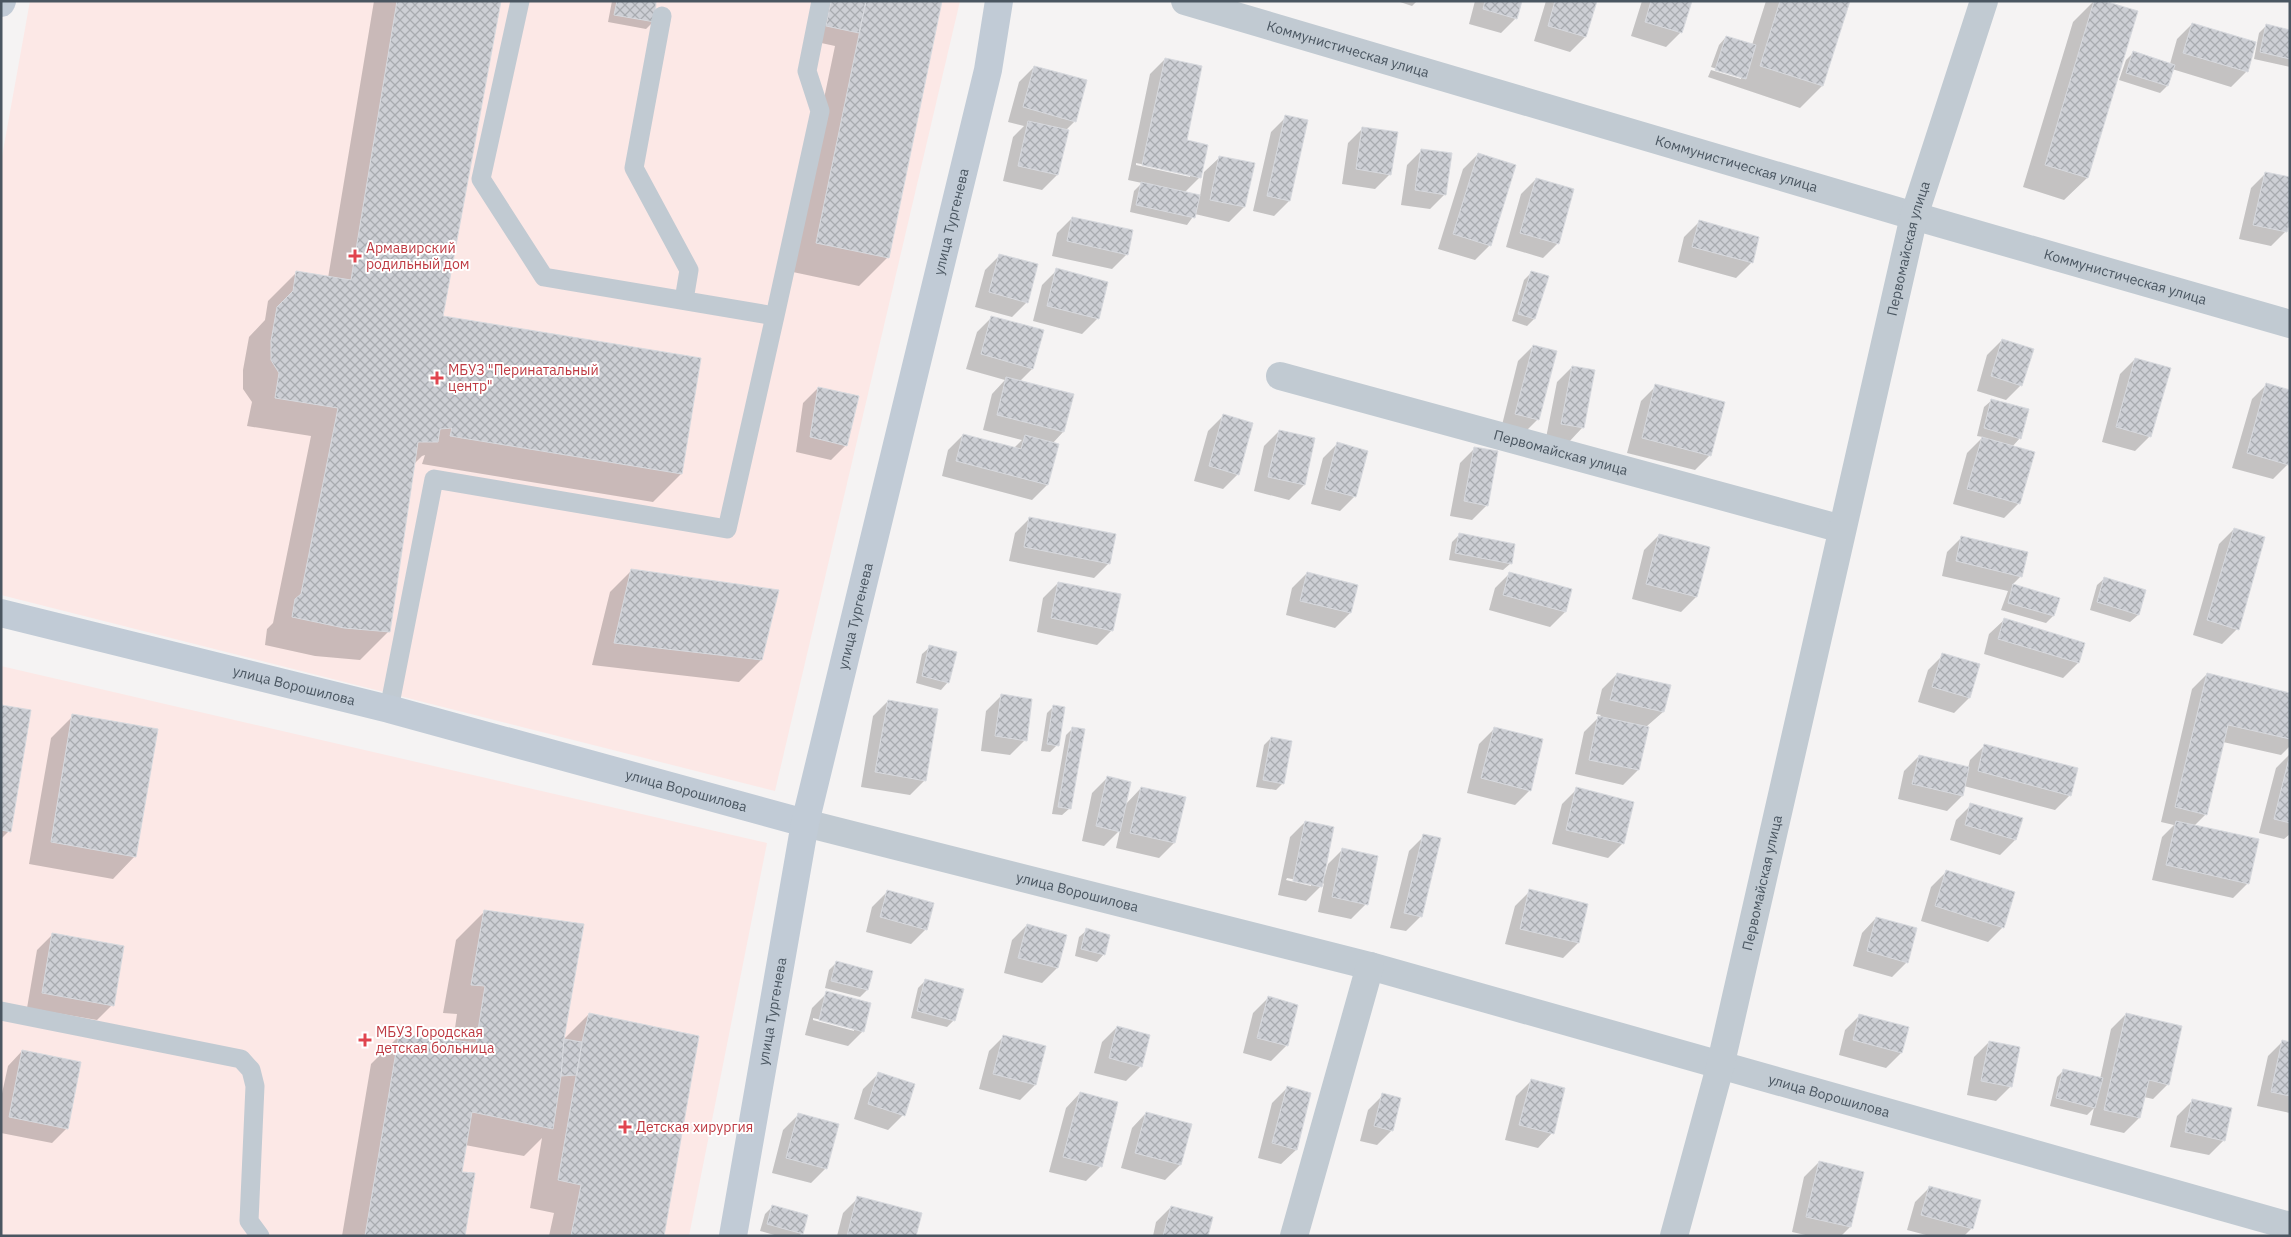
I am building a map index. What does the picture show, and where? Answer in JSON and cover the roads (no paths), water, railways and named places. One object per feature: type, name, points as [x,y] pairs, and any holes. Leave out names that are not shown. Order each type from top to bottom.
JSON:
[{"type":"street","name":"улица Тургенева","points":[[732,1236],[805,823],[988,70],[999,1]]},
{"type":"street","name":"Коммунистическая улица","points":[[1185,1],[1914,216],[2290,324]]},
{"type":"street","name":"Первомайская улица","points":[[1674,1236],[1720,1066],[1914,216],[1984,1]]},
{"type":"street","name":"Первомайская улица","points":[[1280,376],[1842,529]]},
{"type":"street","name":"улица Ворошилова","points":[[1,613],[389,709],[805,823],[1370,966],[2290,1226]]},
{"type":"street","points":[[1294,1236],[1370,966]]},
{"type":"lane","points":[[520,1],[481,179],[544,277],[775,316]]},
{"type":"lane","points":[[389,709],[434,480],[727,530],[820,111],[807,71],[822,1]]},
{"type":"lane","points":[[662,16],[634,168],[689,270],[684,300]]},
{"type":"lane","points":[[1,1011],[241,1059],[251,1070],[256,1086],[249,1221],[260,1236]]},
{"type":"place","name":"Армавирский родильный дом","points":[[355,256]]},
{"type":"place","name":"МБУЗ \"Перинатальный центр\"","points":[[437,378]]},
{"type":"place","name":"МБУЗ Городская детская больница","points":[[365,1040]]},
{"type":"place","name":"Детская хирургия","points":[[625,1127]]}]
